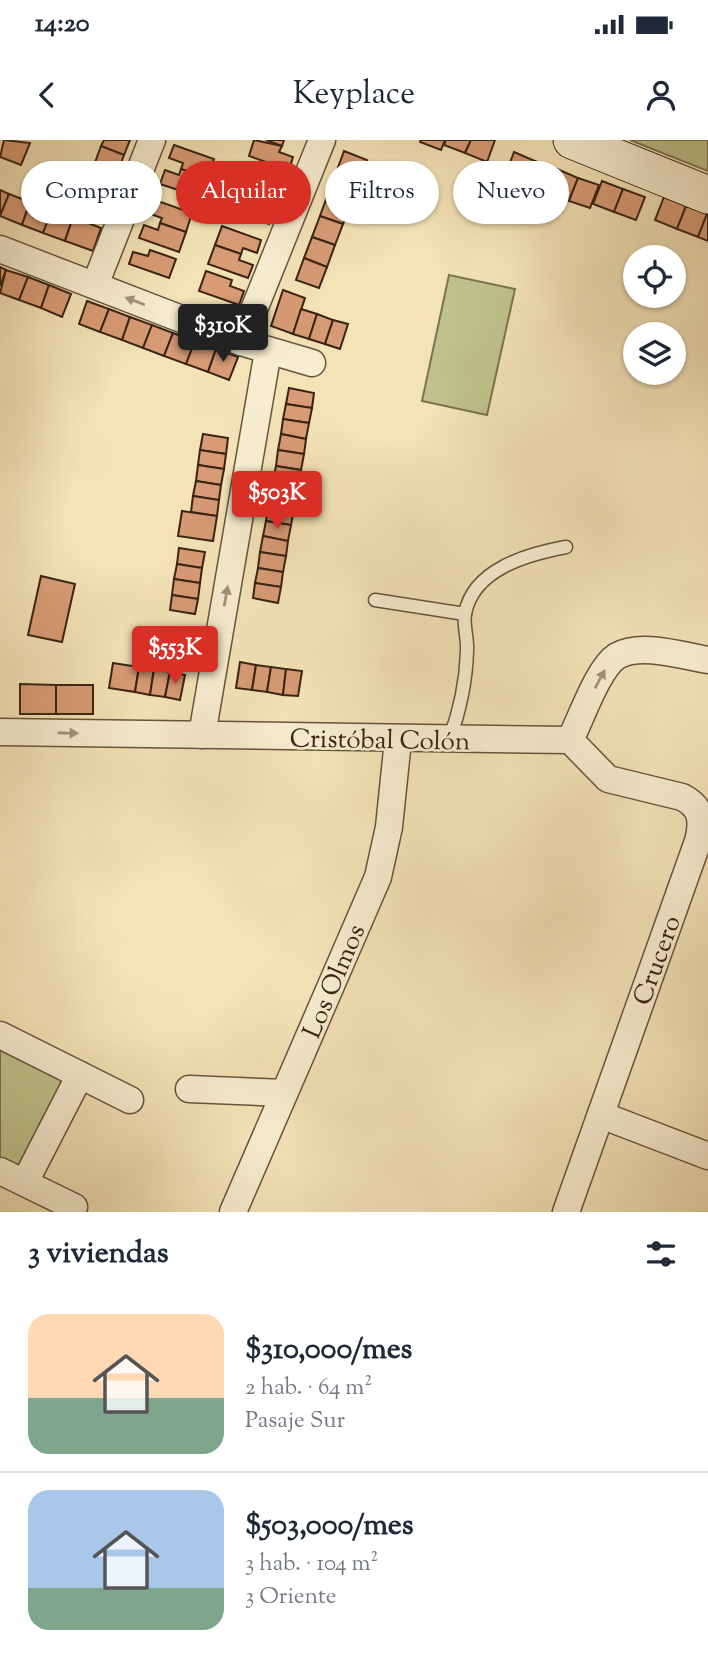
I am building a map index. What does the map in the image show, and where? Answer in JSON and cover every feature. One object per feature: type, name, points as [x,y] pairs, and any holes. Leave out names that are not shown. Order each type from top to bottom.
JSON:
[{"type":"street","points":[[95,285],[152,140]]},
{"type":"street","points":[[241,342],[322,140]]},
{"type":"street","points":[[572,140],[708,195]]},
{"type":"street","points":[[0,249],[241,342],[312,363]]},
{"type":"street","points":[[202,736],[268,351]]},
{"type":"street","points":[[570,740],[602,673],[617,656],[641,651],[708,660]]},
{"type":"street","name":"Cristóbal Colón","points":[[0,732],[398,740],[570,740]]},
{"type":"street","name":"Los Olmos","points":[[233,1212],[382,864],[390,827],[398,740]]},
{"type":"street","name":"Crucero","points":[[566,1212],[698,841],[701,820],[693,803],[682,797],[608,779],[570,740]]},
{"type":"street","points":[[0,1035],[130,1100]]},
{"type":"street","points":[[25,1182],[80,1075]]},
{"type":"street","points":[[189,1089],[284,1093]]},
{"type":"street","points":[[601,1115],[708,1156]]},
{"type":"street","points":[[0,1171],[74,1207]]},
{"type":"lane","points":[[449,740],[460,711],[466,676],[465,614],[471,595],[494,570],[543,551],[566,547]]},
{"type":"lane","points":[[375,600],[465,614]]},
{"type":"green space","points":[[630,140],[708,140],[708,171]]},
{"type":"green space","points":[[449,275],[515,289],[487,415],[422,401]]},
{"type":"green space","points":[[0,1046],[69,1081],[23,1170],[0,1158]]},
{"type":"building","points":[[4,140],[30,143],[21,165],[0,157]]},
{"type":"building","points":[[104,140],[130,140],[124,155],[101,146]]},
{"type":"building","points":[[254,140],[282,146],[279,152],[293,157],[292,161],[263,161],[249,156]]},
{"type":"building","points":[[266,140],[284,140],[282,146]]},
{"type":"building","points":[[445,140],[441,150],[420,142]]},
{"type":"building","points":[[446,140],[471,140],[465,153],[444,145]]},
{"type":"building","points":[[471,140],[495,140],[487,161],[465,153]]},
{"type":"building","points":[[174,145],[214,159],[177,161],[169,158]]},
{"type":"building","points":[[101,146],[124,155],[122,161],[96,161]]},
{"type":"building","points":[[344,151],[367,160],[367,161],[340,161]]},
{"type":"building","points":[[514,152],[535,161],[511,161]]},
{"type":"building","points":[[165,170],[176,174],[176,189],[162,185]]},
{"type":"building","points":[[569,174],[578,178],[569,201]]},
{"type":"building","points":[[578,178],[599,185],[590,208],[569,201]]},
{"type":"building","points":[[602,181],[623,189],[614,212],[593,204]]},
{"type":"building","points":[[623,189],[645,197],[636,220],[614,212]]},
{"type":"building","points":[[0,190],[9,194],[0,216]]},
{"type":"building","points":[[9,194],[21,199],[22,225],[0,216]]},
{"type":"building","points":[[664,197],[686,206],[677,229],[655,220]]},
{"type":"building","points":[[162,202],[176,207],[176,224],[189,224],[186,232],[162,224]]},
{"type":"building","points":[[325,202],[325,218],[320,216]]},
{"type":"building","points":[[686,206],[707,214],[698,237],[677,229]]},
{"type":"building","points":[[708,215],[708,241],[698,237]]},
{"type":"building","points":[[320,216],[325,218],[325,224],[343,224],[335,245],[312,237]]},
{"type":"building","points":[[22,224],[47,224],[43,233]]},
{"type":"building","points":[[47,224],[71,224],[65,241],[43,233]]},
{"type":"building","points":[[71,224],[91,224],[101,228],[93,251],[65,241]]},
{"type":"building","points":[[162,224],[186,232],[179,252],[139,238],[144,225],[158,230]]},
{"type":"building","points":[[222,226],[261,240],[257,253],[243,248],[241,254],[215,245]]},
{"type":"building","points":[[312,237],[335,245],[327,267],[304,258]]},
{"type":"building","points":[[215,245],[241,254],[239,260],[253,265],[248,278],[208,264]]},
{"type":"building","points":[[150,250],[176,259],[169,278],[129,264],[133,252],[148,256]]},
{"type":"building","points":[[304,258],[327,267],[319,288],[296,280]]},
{"type":"building","points":[[0,267],[6,270],[0,286]]},
{"type":"building","points":[[6,270],[28,277],[19,300],[0,293]]},
{"type":"building","points":[[206,271],[232,280],[230,286],[244,291],[239,305],[199,291]]},
{"type":"building","points":[[28,277],[49,285],[41,308],[19,300]]},
{"type":"building","points":[[49,285],[71,294],[62,317],[41,308]]},
{"type":"building","points":[[283,290],[305,298],[293,334],[271,326]]},
{"type":"building","points":[[87,301],[109,309],[100,332],[79,324]]},
{"type":"building","points":[[109,309],[130,317],[122,340],[100,332]]},
{"type":"building","points":[[301,309],[317,314],[309,339],[293,334]]},
{"type":"building","points":[[317,314],[333,320],[325,344],[309,339]]},
{"type":"building","points":[[130,317],[152,325],[143,348],[122,340]]},
{"type":"building","points":[[333,320],[348,324],[340,349],[325,344]]},
{"type":"building","points":[[152,325],[173,333],[164,356],[143,348]]},
{"type":"building","points":[[173,333],[195,341],[186,364],[164,356]]},
{"type":"building","points":[[195,341],[216,349],[208,372],[186,364]]},
{"type":"building","points":[[216,349],[238,357],[229,380],[208,372]]},
{"type":"building","points":[[289,388],[314,393],[312,408],[286,404]]},
{"type":"building","points":[[286,404],[312,408],[309,423],[283,419]]},
{"type":"building","points":[[283,419],[309,423],[306,439],[281,434]]},
{"type":"building","points":[[203,434],[228,438],[226,454],[200,450]]},
{"type":"building","points":[[281,434],[306,439],[304,454],[278,450]]},
{"type":"building","points":[[200,450],[226,454],[224,469],[198,465]]},
{"type":"building","points":[[278,450],[304,454],[301,470],[276,466]]},
{"type":"building","points":[[198,465],[224,469],[221,485],[196,481]]},
{"type":"building","points":[[276,466],[301,470],[299,485],[273,480]]},
{"type":"building","points":[[196,481],[221,485],[219,500],[193,496]]},
{"type":"building","points":[[270,494],[296,498],[291,525],[266,521]]},
{"type":"building","points":[[193,496],[219,500],[217,516],[191,512]]},
{"type":"building","points":[[182,511],[217,516],[213,541],[178,536]]},
{"type":"building","points":[[266,521],[291,525],[288,541],[263,536]]},
{"type":"building","points":[[263,536],[288,541],[286,556],[260,552]]},
{"type":"building","points":[[179,548],[205,552],[202,568],[177,564]]},
{"type":"building","points":[[260,552],[286,556],[283,572],[258,568]]},
{"type":"building","points":[[177,564],[202,568],[200,583],[174,579]]},
{"type":"building","points":[[258,568],[283,572],[281,587],[255,583]]},
{"type":"building","points":[[41,576],[75,584],[62,642],[28,635]]},
{"type":"building","points":[[174,579],[200,583],[198,599],[172,595]]},
{"type":"building","points":[[255,583],[281,587],[278,603],[253,598]]},
{"type":"building","points":[[172,595],[198,599],[195,614],[170,610]]},
{"type":"building","points":[[240,662],[256,665],[252,690],[236,688]]},
{"type":"building","points":[[113,663],[139,667],[135,692],[109,688]]},
{"type":"building","points":[[256,665],[271,667],[267,692],[252,690]]},
{"type":"building","points":[[139,667],[154,669],[150,695],[135,692]]},
{"type":"building","points":[[271,667],[286,669],[283,695],[267,692]]},
{"type":"building","points":[[154,669],[170,672],[165,697],[150,695]]},
{"type":"building","points":[[286,669],[302,671],[298,696],[283,695]]},
{"type":"building","points":[[170,672],[185,675],[180,700],[165,697]]},
{"type":"building","points":[[20,684],[56,685],[56,714],[20,714]]},
{"type":"building","points":[[56,685],[93,685],[93,714],[56,714]]}]
